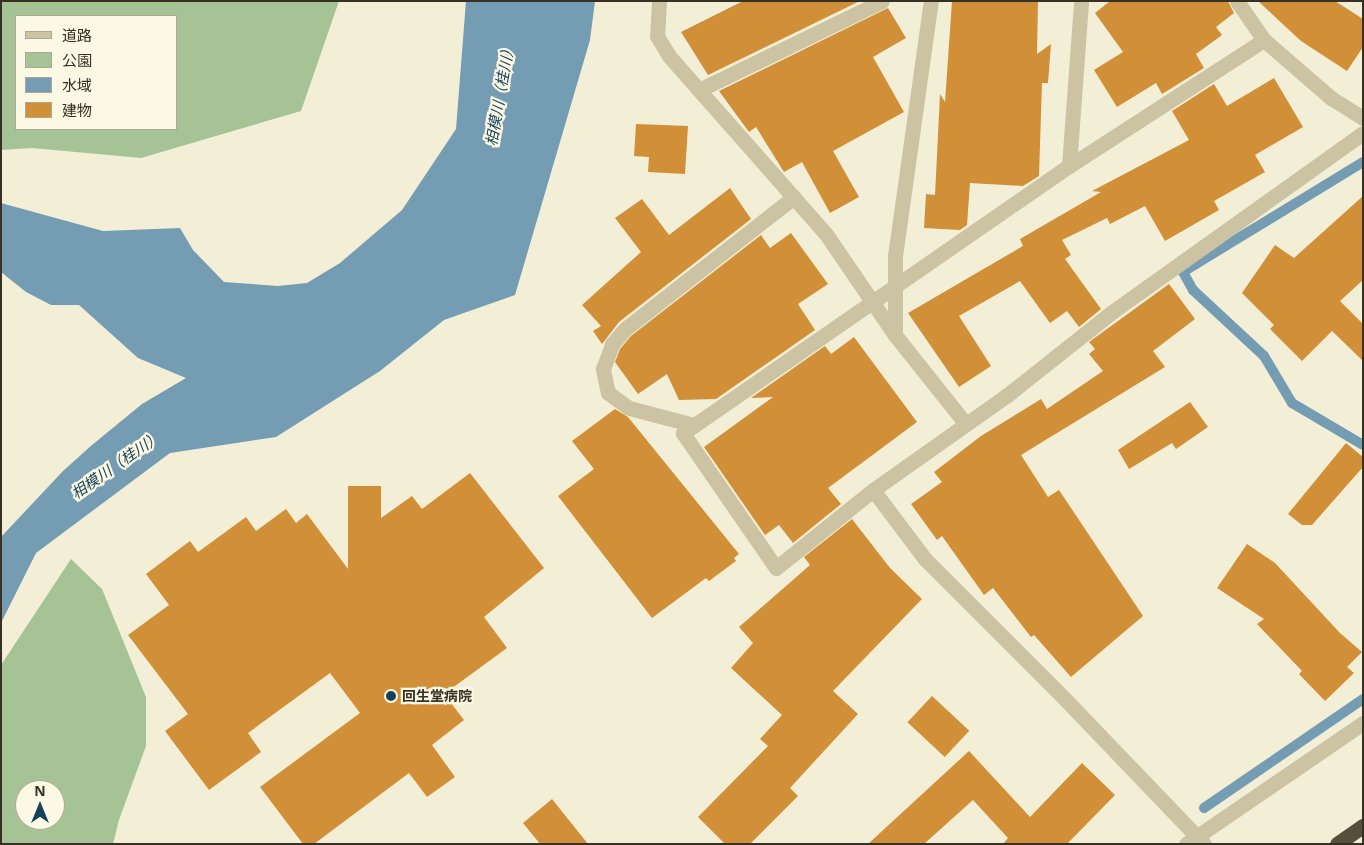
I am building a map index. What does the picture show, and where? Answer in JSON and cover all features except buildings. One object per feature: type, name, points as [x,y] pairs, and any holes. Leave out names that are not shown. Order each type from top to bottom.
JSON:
[{"type":"highway","points":[[1336,844],[1363,826]]},
{"type":"street","points":[[659,1],[657,36],[669,56],[826,234],[896,335],[966,423]]},
{"type":"street","points":[[699,90],[882,1]]},
{"type":"street","points":[[896,335],[894,256],[931,1]]},
{"type":"street","points":[[1068,166],[1081,1]]},
{"type":"street","points":[[1237,1],[1264,40],[1331,98],[1363,118]]},
{"type":"street","points":[[1264,40],[1068,166],[895,288],[683,432],[776,568],[873,490],[1006,396],[1112,312],[1363,133]]},
{"type":"street","points":[[694,425],[629,408],[608,393],[602,369],[612,344],[625,329],[794,197]]},
{"type":"street","points":[[873,490],[925,559],[1196,841],[1363,722]]},
{"type":"green space","points":[[1,1],[339,1],[301,111],[141,158],[32,148],[1,150]]},
{"type":"green space","points":[[71,559],[102,589],[146,697],[146,746],[119,820],[113,844],[1,844],[1,665]]},
{"type":"water","name":"相模川（桂川）","points":[[466,1],[595,1],[590,40],[515,295],[444,320],[380,371],[276,437],[170,453],[36,553],[1,623],[1,537],[63,471],[92,445],[142,404],[186,378],[138,358],[79,305],[51,305],[26,292],[1,272],[1,203],[103,231],[180,228],[193,250],[224,282],[278,286],[307,283],[340,263],[402,210],[456,129]]},
{"type":"waterway","points":[[1363,162],[1183,272],[1193,290],[1264,356],[1292,403],[1363,445]]},
{"type":"waterway","points":[[1204,808],[1363,699]]},
{"type":"place","name":"回生堂病院","points":[[391,696]]}]
